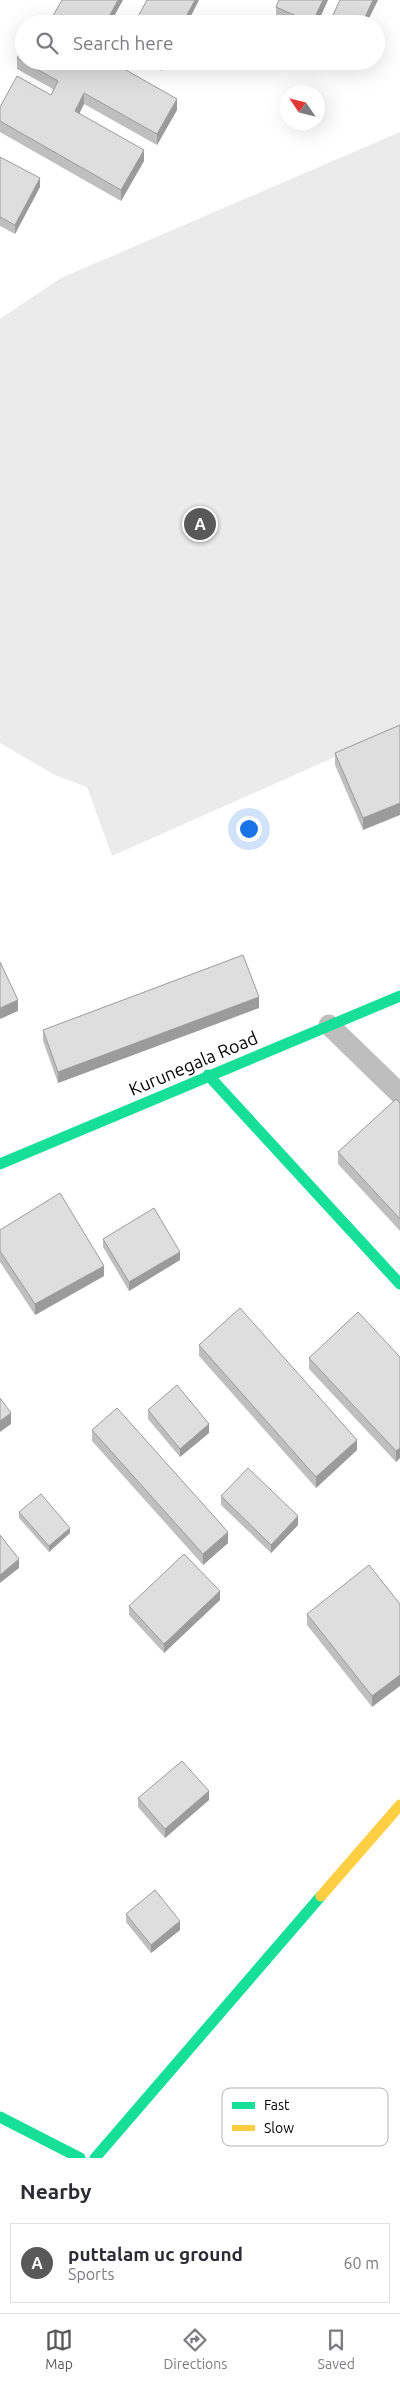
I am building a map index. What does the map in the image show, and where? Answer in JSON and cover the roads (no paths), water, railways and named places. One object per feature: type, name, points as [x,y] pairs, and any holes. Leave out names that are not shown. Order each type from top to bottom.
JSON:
[{"type":"main road","name":"Kurunegala Road","points":[[0,1164],[208,1075],[400,996]]},
{"type":"main road","points":[[208,1075],[400,1284]]},
{"type":"main road","points":[[95,2158],[400,1804]]},
{"type":"main road","points":[[0,2117],[80,2158]]},
{"type":"lane","points":[[329,1025],[400,1094]]},
{"type":"place","name":"puttalam uc ground","points":[[200,524]]}]
